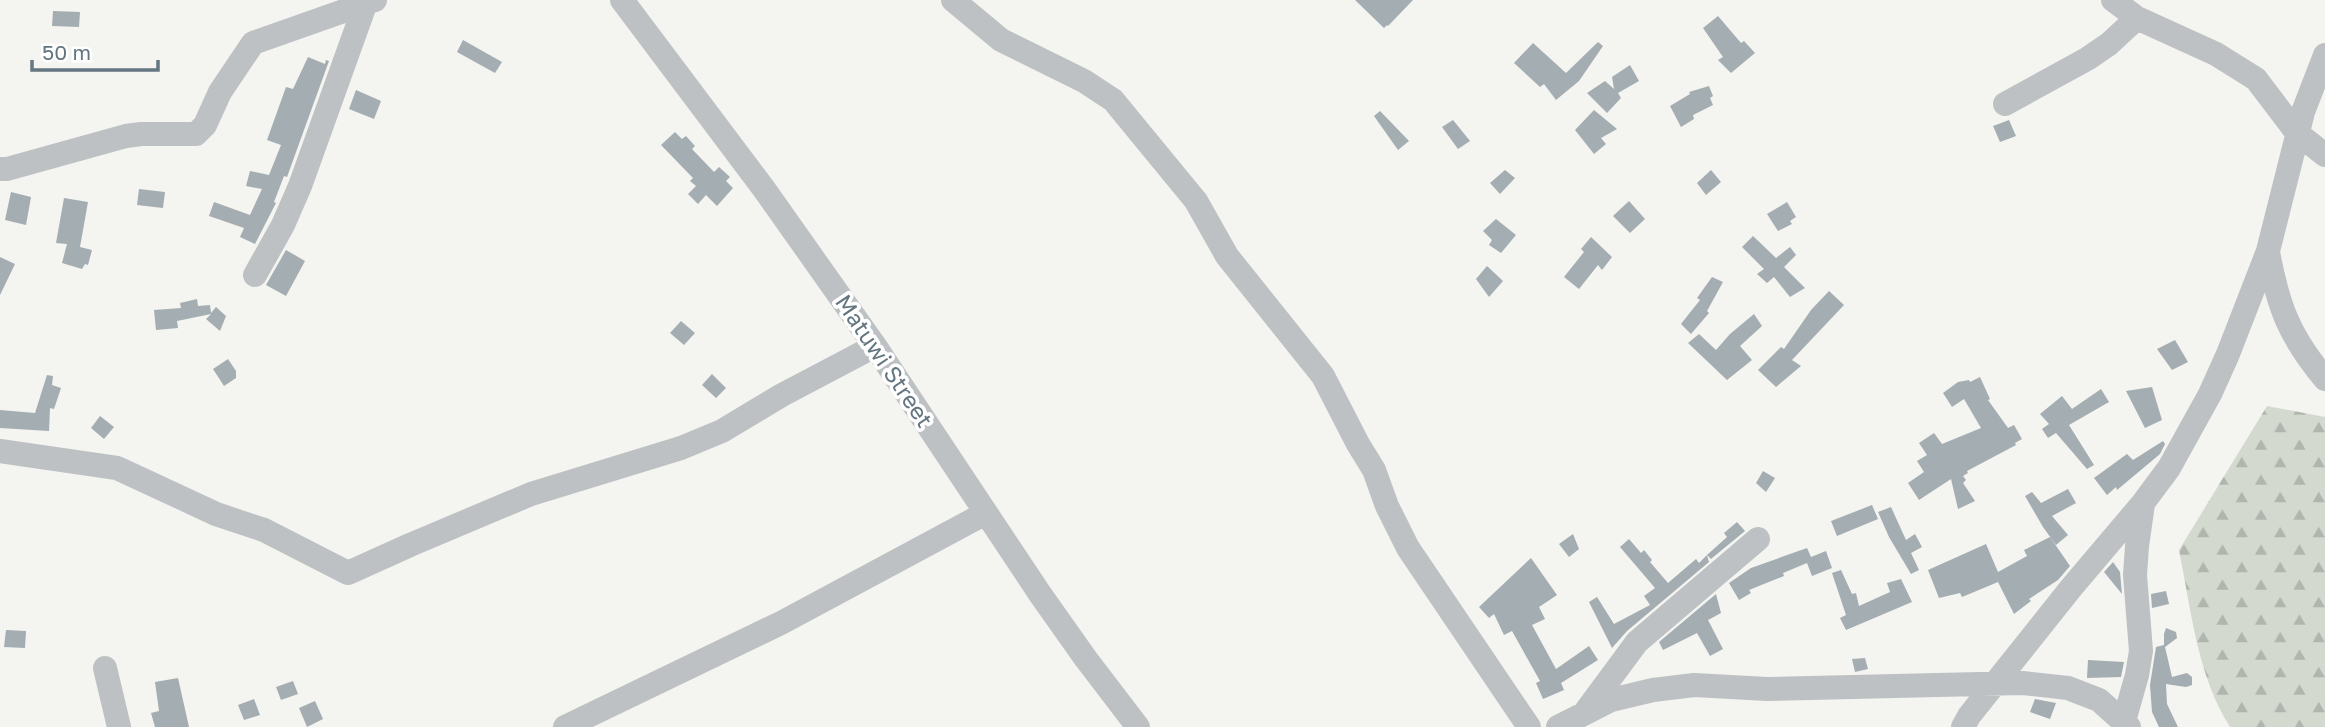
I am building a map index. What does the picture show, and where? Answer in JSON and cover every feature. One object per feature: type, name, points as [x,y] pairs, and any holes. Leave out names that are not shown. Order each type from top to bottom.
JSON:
[{"type":"street","name":"Matuwi Street","points":[[622,0],[764,188],[876,346],[1086,659],[1139,727]]},
{"type":"street","points":[[953,0],[1001,40],[1084,81],[1113,100],[1196,201],[1227,256],[1323,376],[1374,470],[1387,506],[1408,548],[1529,727]]},
{"type":"street","points":[[2113,0],[2137,18],[2216,54],[2256,79],[2297,133],[2325,155]]},
{"type":"street","points":[[0,169],[134,135],[196,134],[205,125],[220,92],[253,43],[370,3]]},
{"type":"street","points":[[255,275],[283,225],[300,186],[370,3]]},
{"type":"street","points":[[2005,104],[2087,59],[2109,44],[2137,18]]},
{"type":"street","points":[[1963,727],[2169,468],[2210,394],[2267,251],[2297,133],[2325,55]]},
{"type":"street","points":[[2267,251],[2275,292],[2286,323],[2325,379]]},
{"type":"street","points":[[0,451],[117,468],[216,514],[264,530],[348,573],[531,494],[681,448],[722,430],[876,346]]},
{"type":"street","points":[[1558,727],[1611,700],[1653,690],[1694,685],[1767,690],[2023,683],[2068,688],[2099,700],[2127,724],[2141,651],[2135,575],[2143,503]]},
{"type":"street","points":[[565,727],[781,623],[986,513]]},
{"type":"street","points":[[1584,714],[1637,642],[1758,540]]},
{"type":"street","points":[[105,668],[119,727]]},
{"type":"green space","points":[[2267,406],[2325,417],[2325,727],[2230,727],[2210,686],[2203,664],[2179,550]]},
{"type":"building","points":[[1355,0],[1413,0],[1384,28]]},
{"type":"building","points":[[53,11],[80,12],[79,27],[52,26]]},
{"type":"building","points":[[1718,16],[1741,43],[1744,41],[1755,53],[1731,73],[1718,60],[1723,57],[1703,28]]},
{"type":"building","points":[[463,40],[502,62],[495,73],[457,52]]},
{"type":"building","points":[[1598,42],[1603,46],[1579,81],[1556,100],[1544,84],[1540,87],[1514,63],[1533,43],[1566,73]]},
{"type":"building","points":[[308,57],[325,64],[326,60],[329,61],[287,177],[284,176],[274,202],[276,203],[255,244],[240,237],[244,228],[209,216],[214,202],[250,215],[262,189],[246,186],[250,171],[269,175],[281,145],[267,140],[286,87],[293,89]]},
{"type":"building","points":[[1630,65],[1639,81],[1618,93],[1621,98],[1607,113],[1587,93],[1605,81],[1614,89],[1612,77]]},
{"type":"building","points":[[1709,86],[1713,105],[1693,115],[1694,119],[1681,127],[1670,106],[1690,94],[1689,92]]},
{"type":"building","points":[[356,90],[381,101],[374,119],[349,109]]},
{"type":"building","points":[[1594,110],[1617,129],[1601,138],[1606,144],[1594,154],[1575,130]]},
{"type":"building","points":[[1380,111],[1409,141],[1398,150],[1374,116]]},
{"type":"building","points":[[1453,120],[1470,141],[1458,149],[1442,127]]},
{"type":"building","points":[[2009,120],[2016,136],[2000,142],[1993,126]]},
{"type":"building","points":[[675,132],[682,139],[686,136],[695,146],[692,149],[714,172],[719,167],[730,177],[726,181],[733,188],[717,206],[706,195],[698,204],[688,194],[696,186],[690,181],[693,178],[661,145]]},
{"type":"building","points":[[1505,170],[1515,178],[1500,194],[1490,183]]},
{"type":"building","points":[[1711,170],[1721,182],[1706,195],[1697,183]]},
{"type":"building","points":[[139,189],[165,192],[163,208],[137,205]]},
{"type":"building","points":[[11,192],[31,197],[26,225],[5,220]]},
{"type":"building","points":[[64,198],[88,202],[80,247],[92,250],[88,265],[85,264],[82,269],[62,263],[67,244],[56,243]]},
{"type":"building","points":[[1629,201],[1645,219],[1630,233],[1613,216]]},
{"type":"building","points":[[1787,202],[1796,217],[1790,221],[1792,224],[1778,231],[1767,214]]},
{"type":"building","points":[[1496,219],[1516,235],[1501,253],[1489,245],[1492,240],[1483,231]]},
{"type":"building","points":[[1753,236],[1776,258],[1790,247],[1796,255],[1784,267],[1805,288],[1790,297],[1774,277],[1767,283],[1757,274],[1764,269],[1742,247]]},
{"type":"building","points":[[1591,237],[1612,257],[1602,270],[1598,265],[1579,289],[1564,277],[1584,252],[1581,249]]},
{"type":"building","points":[[286,250],[305,261],[286,296],[266,285]]},
{"type":"building","points":[[0,257],[15,264],[0,295]]},
{"type":"building","points":[[1487,266],[1503,281],[1489,297],[1476,279]]},
{"type":"building","points":[[1712,277],[1723,282],[1707,311],[1709,313],[1691,334],[1681,324],[1700,300],[1697,298]]},
{"type":"building","points":[[1829,291],[1844,305],[1792,360],[1801,366],[1776,387],[1758,370],[1781,347],[1784,349],[1811,310]]},
{"type":"building","points":[[197,299],[198,306],[210,305],[211,313],[216,307],[226,316],[220,331],[206,319],[211,314],[177,321],[178,328],[156,330],[154,310],[181,308],[180,303]]},
{"type":"building","points":[[1754,314],[1762,326],[1740,346],[1752,360],[1727,380],[1688,343],[1699,334],[1716,350]]},
{"type":"building","points":[[681,321],[695,333],[684,345],[670,333]]},
{"type":"building","points":[[2175,340],[2188,362],[2172,370],[2157,349]]},
{"type":"building","points":[[228,359],[236,371],[236,378],[224,386],[213,369]]},
{"type":"building","points":[[712,374],[726,388],[716,398],[702,385]]},
{"type":"building","points":[[47,375],[53,376],[52,385],[61,388],[54,409],[50,408],[49,431],[0,428],[0,410],[35,413]]},
{"type":"building","points":[[1980,377],[1990,399],[1988,400],[2008,428],[2014,425],[2022,439],[2015,443],[2016,445],[1967,471],[1963,476],[1966,480],[1963,483],[1975,501],[1958,509],[1951,479],[1919,500],[1908,483],[1924,472],[1917,461],[1927,455],[1919,443],[1934,433],[1942,444],[1981,428],[1964,399],[1952,407],[1943,393],[1958,382],[1970,382]]},
{"type":"building","points":[[2152,387],[2162,420],[2145,428],[2126,391]]},
{"type":"building","points":[[2101,389],[2109,402],[2069,425],[2094,465],[2087,469],[2056,433],[2048,438],[2042,429],[2049,424],[2040,414],[2062,396],[2072,409]]},
{"type":"building","points":[[100,416],[114,427],[104,439],[91,428]]},
{"type":"building","points":[[2163,441],[2165,444],[2160,454],[2117,490],[2116,487],[2107,495],[2094,478],[2127,454],[2133,460]]},
{"type":"building","points":[[1763,471],[1775,478],[1766,492],[1756,483]]},
{"type":"building","points":[[2068,489],[2076,503],[2052,516],[2068,535],[2056,545],[2025,496],[2032,492],[2041,503]]},
{"type":"building","points":[[1872,505],[1878,519],[1837,536],[1831,521]]},
{"type":"building","points":[[1891,507],[1906,540],[1915,534],[1922,547],[1911,553],[1919,570],[1911,574],[1878,512]]},
{"type":"building","points":[[1737,522],[1745,531],[1711,559],[1707,555],[1727,537],[1724,533]]},
{"type":"building","points":[[1573,534],[1579,549],[1569,557],[1559,544]]},
{"type":"building","points":[[2050,537],[2070,566],[2058,580],[2029,599],[2031,601],[2014,614],[1998,582],[1962,597],[1960,593],[1939,598],[1928,570],[1986,544],[1998,572],[2027,556],[2024,550]]},
{"type":"building","points":[[1629,539],[1641,553],[1644,550],[1652,560],[1650,562],[1668,583],[1696,559],[1699,563],[1707,555],[1709,562],[1627,631],[1612,648],[1589,602],[1597,597],[1614,624],[1650,605],[1644,596],[1655,588],[1620,547]]},
{"type":"building","points":[[1807,548],[1811,557],[1826,551],[1832,568],[1812,576],[1807,563],[1749,590],[1751,593],[1739,600],[1729,583],[1751,568]]},
{"type":"building","points":[[1531,558],[1557,595],[1539,607],[1545,619],[1532,625],[1556,669],[1589,646],[1598,660],[1561,683],[1564,690],[1543,699],[1536,683],[1540,681],[1512,631],[1504,635],[1494,614],[1489,618],[1479,607]]},
{"type":"building","points":[[2113,562],[2120,572],[2122,594],[2104,572]]},
{"type":"building","points":[[1841,570],[1852,594],[1856,593],[1859,606],[1890,592],[1887,583],[1901,579],[1912,602],[1846,630],[1840,618],[1846,615],[1832,573]]},
{"type":"building","points":[[2166,591],[2169,604],[2152,608],[2151,594]]},
{"type":"building","points":[[1716,594],[1721,613],[1708,620],[1723,649],[1710,656],[1697,633],[1663,650],[1659,642]]},
{"type":"building","points":[[2166,628],[2176,632],[2177,638],[2165,647],[2172,677],[2187,673],[2192,677],[2192,685],[2186,687],[2166,684],[2167,704],[2178,727],[2159,727],[2152,712],[2150,685],[2156,647],[2164,645]]},
{"type":"building","points":[[6,630],[26,631],[25,648],[4,647]]},
{"type":"building","points":[[1865,658],[1868,669],[1855,672],[1852,659]]},
{"type":"building","points":[[2088,660],[2124,662],[2121,677],[2087,678]]},
{"type":"building","points":[[178,678],[189,727],[155,727],[151,713],[159,711],[155,682]]},
{"type":"building","points":[[293,681],[298,694],[281,700],[276,687]]},
{"type":"building","points":[[254,699],[260,715],[244,720],[238,705]]},
{"type":"building","points":[[2035,699],[2056,703],[2050,719],[2030,712]]},
{"type":"building","points":[[315,701],[323,719],[307,727],[299,708]]}]
